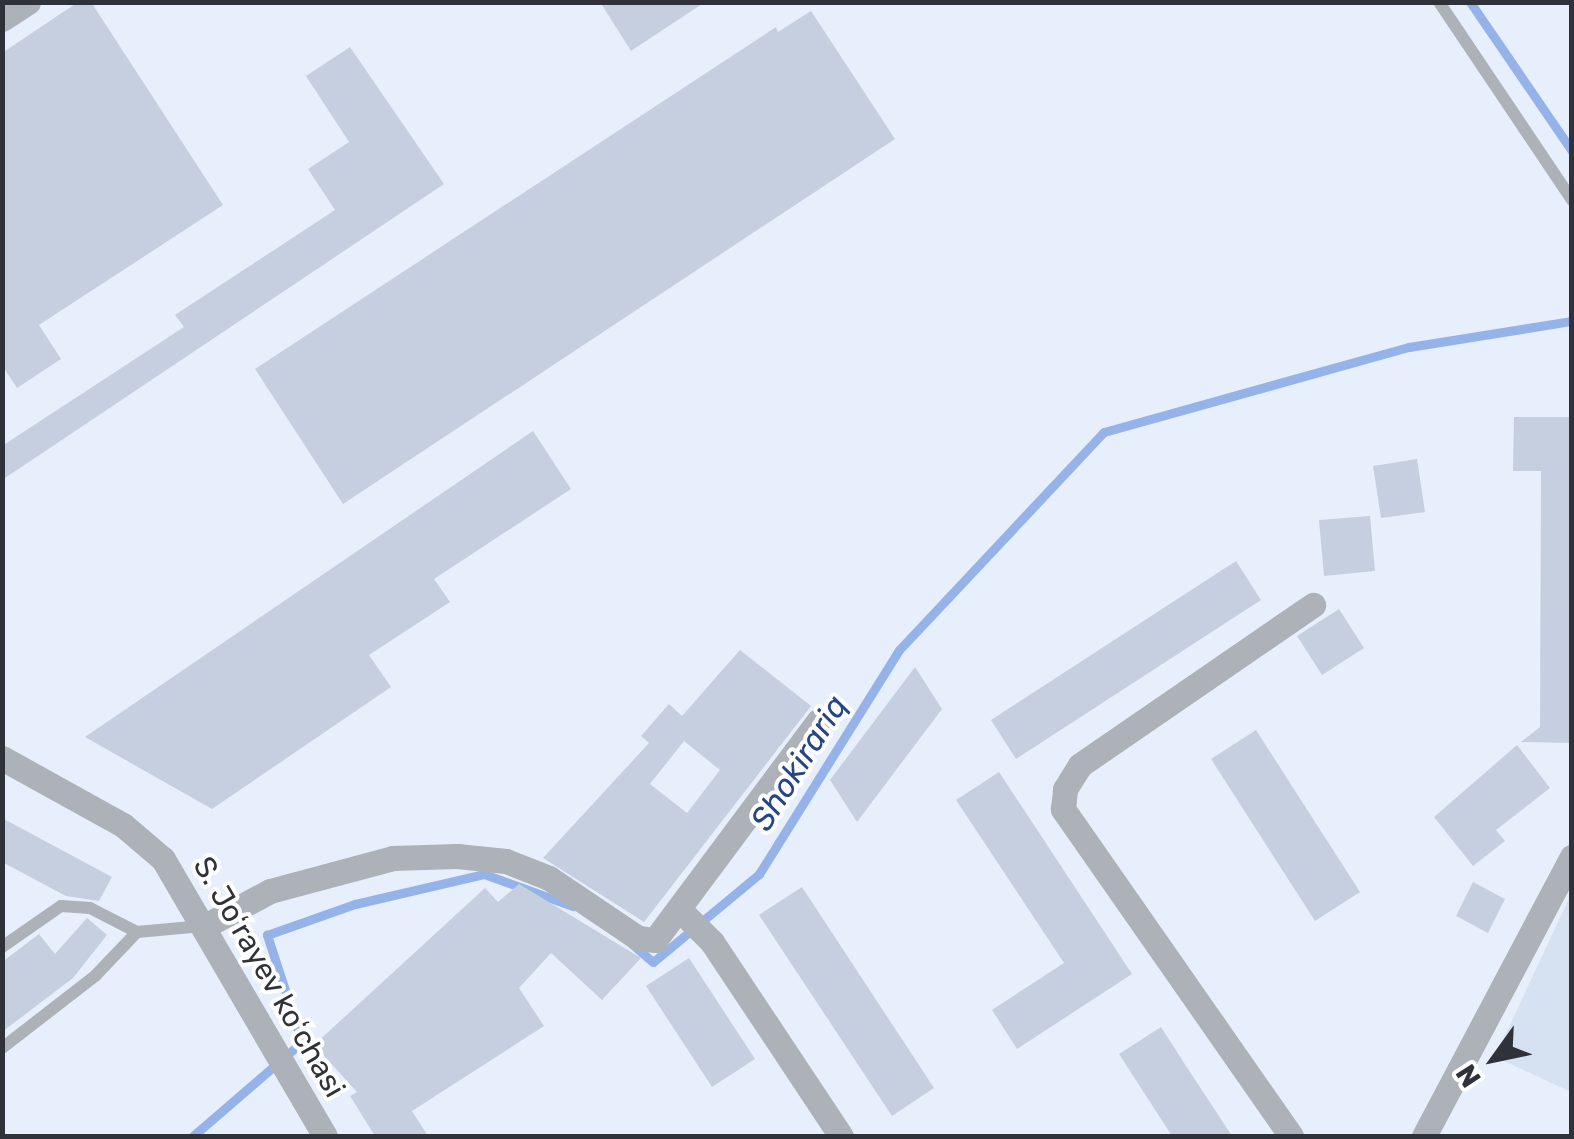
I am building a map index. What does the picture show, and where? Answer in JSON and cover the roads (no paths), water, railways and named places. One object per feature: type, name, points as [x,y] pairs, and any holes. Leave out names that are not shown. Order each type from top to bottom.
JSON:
[{"type":"street","points":[[2,19],[28,2]]},
{"type":"street","points":[[1290,1136],[1063,810],[1065,789],[1080,765],[1313,605]]},
{"type":"street","points":[[205,926],[270,891],[393,858],[506,861],[549,878],[647,942],[679,910],[818,721]]},
{"type":"street","name":"S. Joʻrayev koʻchasi","points":[[2,758],[144,839],[205,926],[324,1136]]},
{"type":"street","points":[[1424,1136],[1571,859]]},
{"type":"street","points":[[679,910],[712,942],[841,1136]]},
{"type":"lane","points":[[1439,2],[1572,200]]},
{"type":"lane","points":[[2,947],[62,906],[90,908],[137,932],[205,926]]},
{"type":"lane","points":[[2,1048],[95,976],[137,932]]},
{"type":"waterway","points":[[1470,2],[1572,151]]},
{"type":"waterway","name":"Shokirariq","points":[[631,943],[653,962],[759,874],[899,650],[1104,432],[1409,347],[1572,321]]},
{"type":"waterway","name":"Shokirariq","points":[[193,1136],[302,1042],[267,935],[355,904],[484,874],[573,906]]}]
